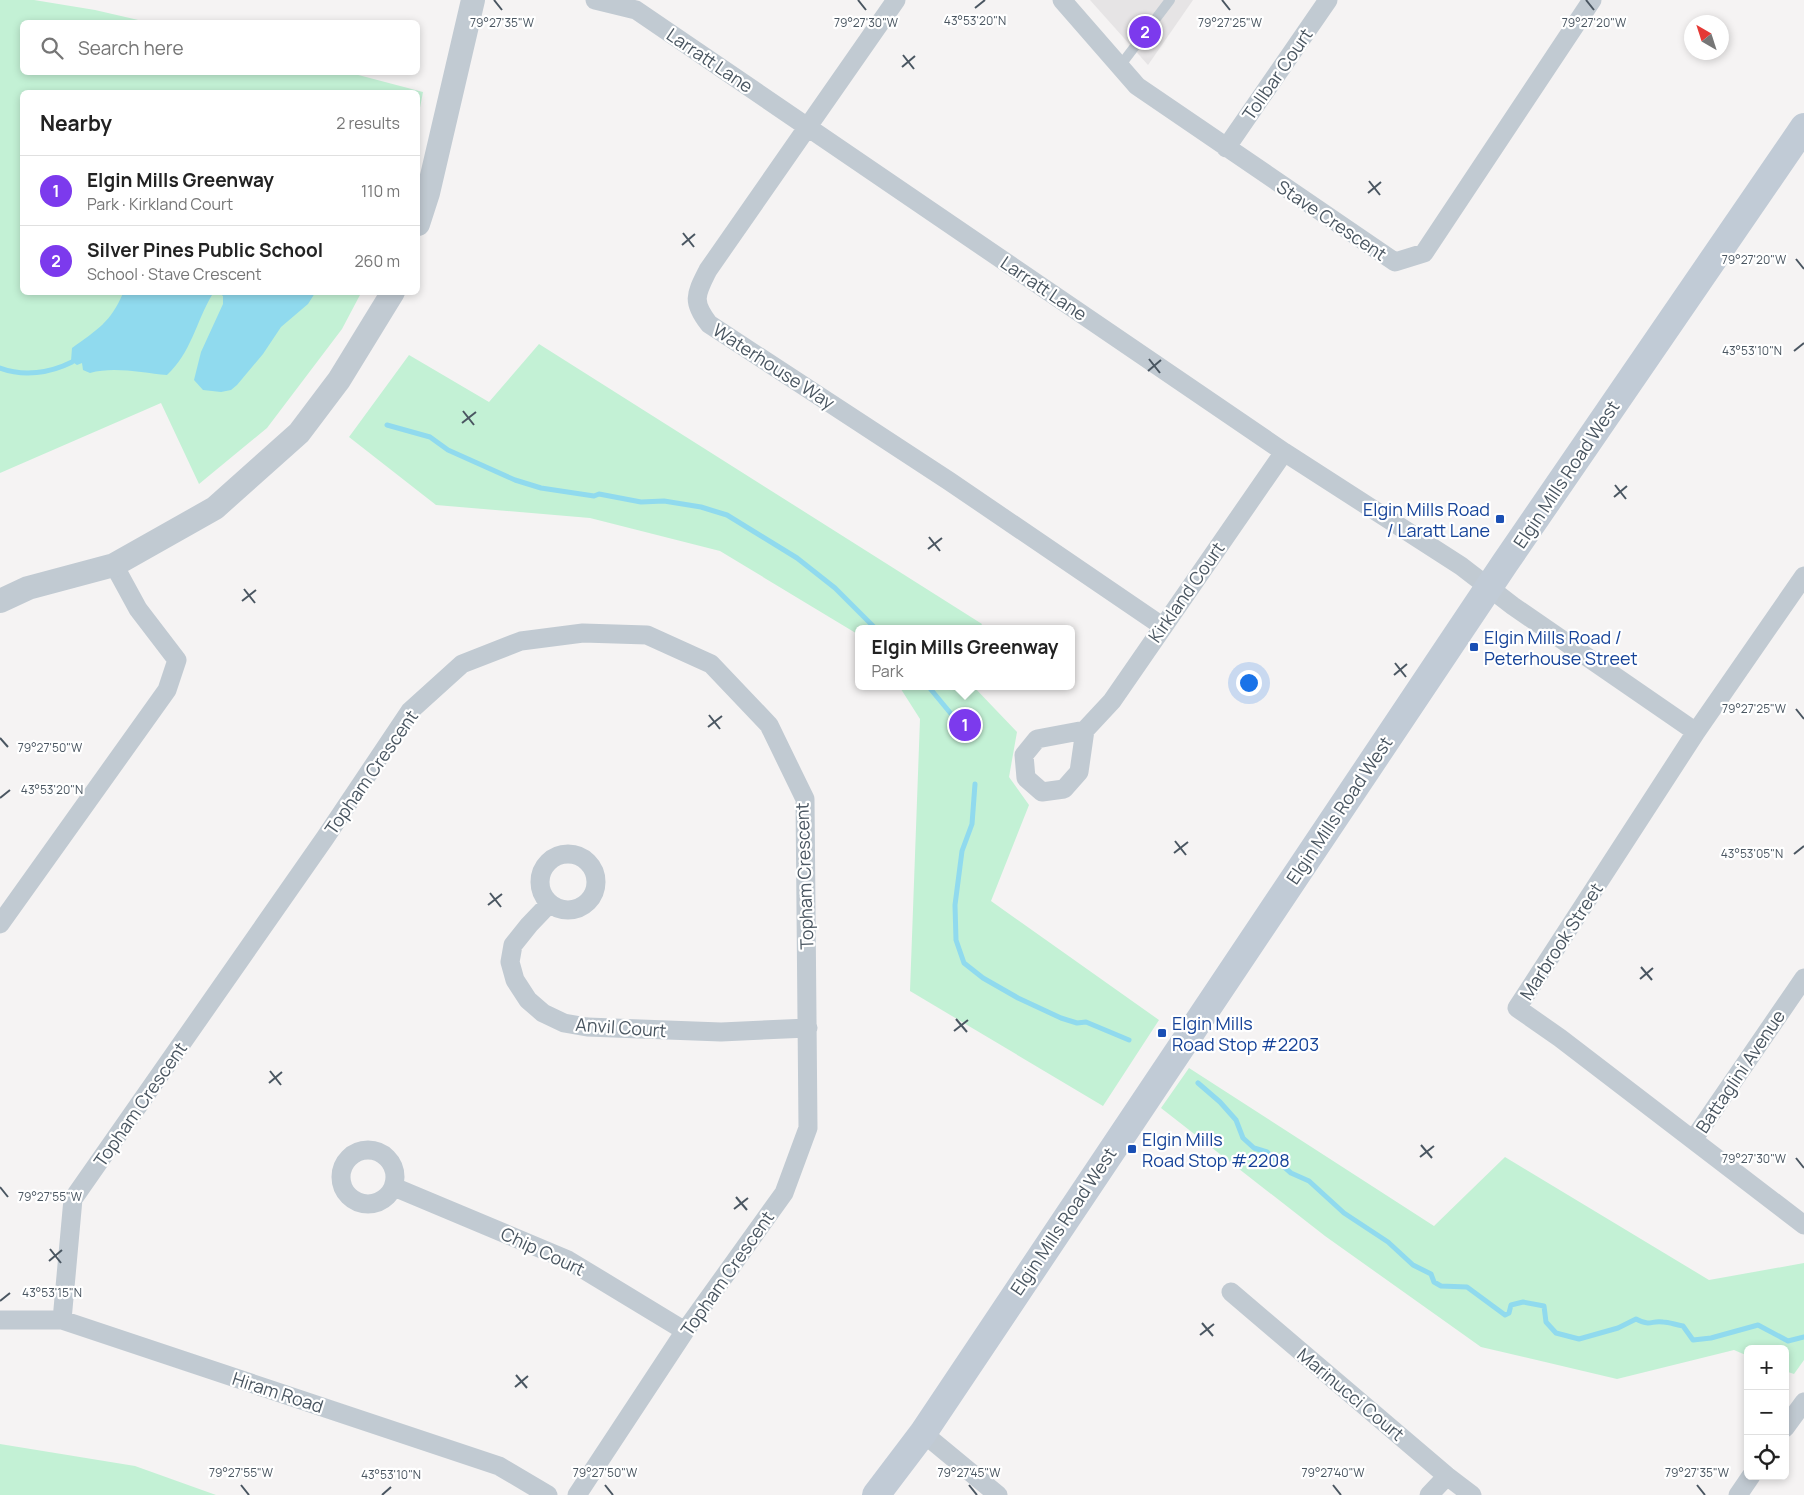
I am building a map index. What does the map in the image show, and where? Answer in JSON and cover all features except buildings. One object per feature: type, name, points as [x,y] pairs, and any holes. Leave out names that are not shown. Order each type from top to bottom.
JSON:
[{"type":"main road","name":"Elgin Mills Road West","points":[[876,1495],[923,1432],[1488,588],[1804,127]]},
{"type":"street","points":[[420,218],[428,193],[473,0]]},
{"type":"street","name":"Larratt Lane","points":[[595,0],[636,10],[1284,452],[1461,566],[1488,588],[1696,732]]},
{"type":"street","name":"Waterhouse Way","points":[[896,0],[708,270],[696,292],[699,312],[709,324],[949,481],[1162,626]]},
{"type":"street","name":"Stave Crescent","points":[[1062,0],[1138,86],[1226,148],[1396,262],[1424,253],[1592,0]]},
{"type":"street","name":"Tollbar Court","points":[[1226,148],[1328,0]]},
{"type":"street","points":[[0,601],[28,588],[114,565],[215,508],[299,433],[339,380],[391,295]]},
{"type":"street","name":"Kirkland Court","points":[[1084,730],[1112,701],[1284,452]]},
{"type":"street","points":[[0,924],[168,690],[177,660],[138,609],[114,565]]},
{"type":"street","name":"Marbrook Street","points":[[1804,576],[1696,732],[1517,1008],[1560,1038],[1804,1225]]},
{"type":"street","name":"Topham Crescent","points":[[62,1320],[73,1198],[325,838],[410,711],[462,664],[521,641],[583,634],[647,635],[711,664],[769,725],[805,799],[808,1128],[784,1193],[685,1331],[577,1495]]},
{"type":"street","name":"Anvil Court","points":[[550,903],[513,946],[510,962],[515,980],[528,1000],[543,1013],[564,1023],[586,1027],[721,1032],[808,1028]]},
{"type":"street","name":"Battaglini Avenue","points":[[1693,1140],[1804,978]]},
{"type":"street","name":"Chip Court","points":[[394,1187],[568,1260],[685,1331]]},
{"type":"street","name":"Marinucci Court","points":[[1231,1292],[1447,1476],[1472,1495]]},
{"type":"street","name":"Hiram Road","points":[[0,1320],[62,1320],[499,1466],[548,1495]]},
{"type":"street","points":[[1789,1423],[1804,1402]]},
{"type":"street","points":[[923,1432],[998,1495]]},
{"type":"street","points":[[1429,1495],[1447,1476]]},
{"type":"street","points":[[1738,1495],[1749,1480]]},
{"type":"lane","points":[[1120,66],[1170,0]]},
{"type":"shaded area","points":[[1090,0],[1193,0],[1148,65]]},
{"type":"green space","points":[[0,0],[34,0],[95,10],[138,20],[20,20],[20,75],[358,75],[415,90],[20,90],[20,295],[360,295],[342,329],[267,428],[199,484],[161,403],[0,473]]},
{"type":"green space","points":[[420,91],[423,92],[420,108]]},
{"type":"green space","points":[[539,344],[982,624],[855,625],[855,633],[720,551],[590,518],[436,505],[349,437],[409,355],[489,402]]},
{"type":"green space","points":[[902,690],[977,690],[1017,732],[1009,777],[1029,805],[991,901],[1159,1020],[1103,1106],[910,991],[920,719]]},
{"type":"green space","points":[[1189,1068],[1434,1226],[1505,1157],[1709,1280],[1804,1263],[1804,1360],[1794,1374],[1789,1372],[1789,1345],[1744,1345],[1744,1354],[1734,1350],[1617,1379],[1481,1347],[1325,1236],[1161,1108]]},
{"type":"green space","points":[[0,1444],[135,1466],[216,1495],[0,1495]]},
{"type":"water","points":[[122,295],[212,295],[188,347],[167,375],[119,370],[90,373],[83,370],[82,363],[77,365],[71,361],[72,348],[102,325]]},
{"type":"water","points":[[222,295],[314,295],[308,304],[281,327],[263,354],[237,385],[231,390],[221,392],[203,390],[194,380],[201,352],[223,304]]},
{"type":"waterway","points":[[0,368],[28,373],[55,369],[72,362]]},
{"type":"waterway","points":[[387,425],[430,437],[448,450],[515,480],[541,488],[594,496],[599,494],[641,502],[664,501],[701,507],[727,515],[797,558],[835,588],[872,625]]},
{"type":"waterway","points":[[931,690],[957,721],[965,740]]},
{"type":"waterway","points":[[975,784],[972,824],[962,851],[955,905],[956,940],[964,963],[983,978],[1018,998],[1061,1018],[1077,1023],[1086,1022],[1129,1040]]},
{"type":"waterway","points":[[1198,1083],[1220,1102],[1236,1120],[1243,1138],[1254,1148],[1267,1152],[1291,1173],[1309,1181],[1344,1213],[1388,1242],[1413,1265],[1431,1274],[1434,1282],[1441,1286],[1467,1287],[1505,1315],[1509,1313],[1511,1305],[1523,1302],[1544,1306],[1546,1322],[1556,1333],[1579,1339],[1618,1328],[1636,1319],[1645,1323],[1665,1322],[1683,1326],[1693,1340],[1711,1338],[1758,1325],[1788,1341],[1804,1337]]},
{"type":"place","name":"Silver Pines Public School","points":[[1145,32]]},
{"type":"place","name":"Elgin Mills Road / Laratt Lane","points":[[1500,519]]},
{"type":"place","name":"Elgin Mills Road / Peterhouse Street","points":[[1474,647]]},
{"type":"place","name":"Elgin Mills Greenway","points":[[965,725]]},
{"type":"place","name":"Elgin Mills Road Stop #2203","points":[[1162,1033]]},
{"type":"place","name":"Elgin Mills Road Stop #2208","points":[[1132,1149]]}]
